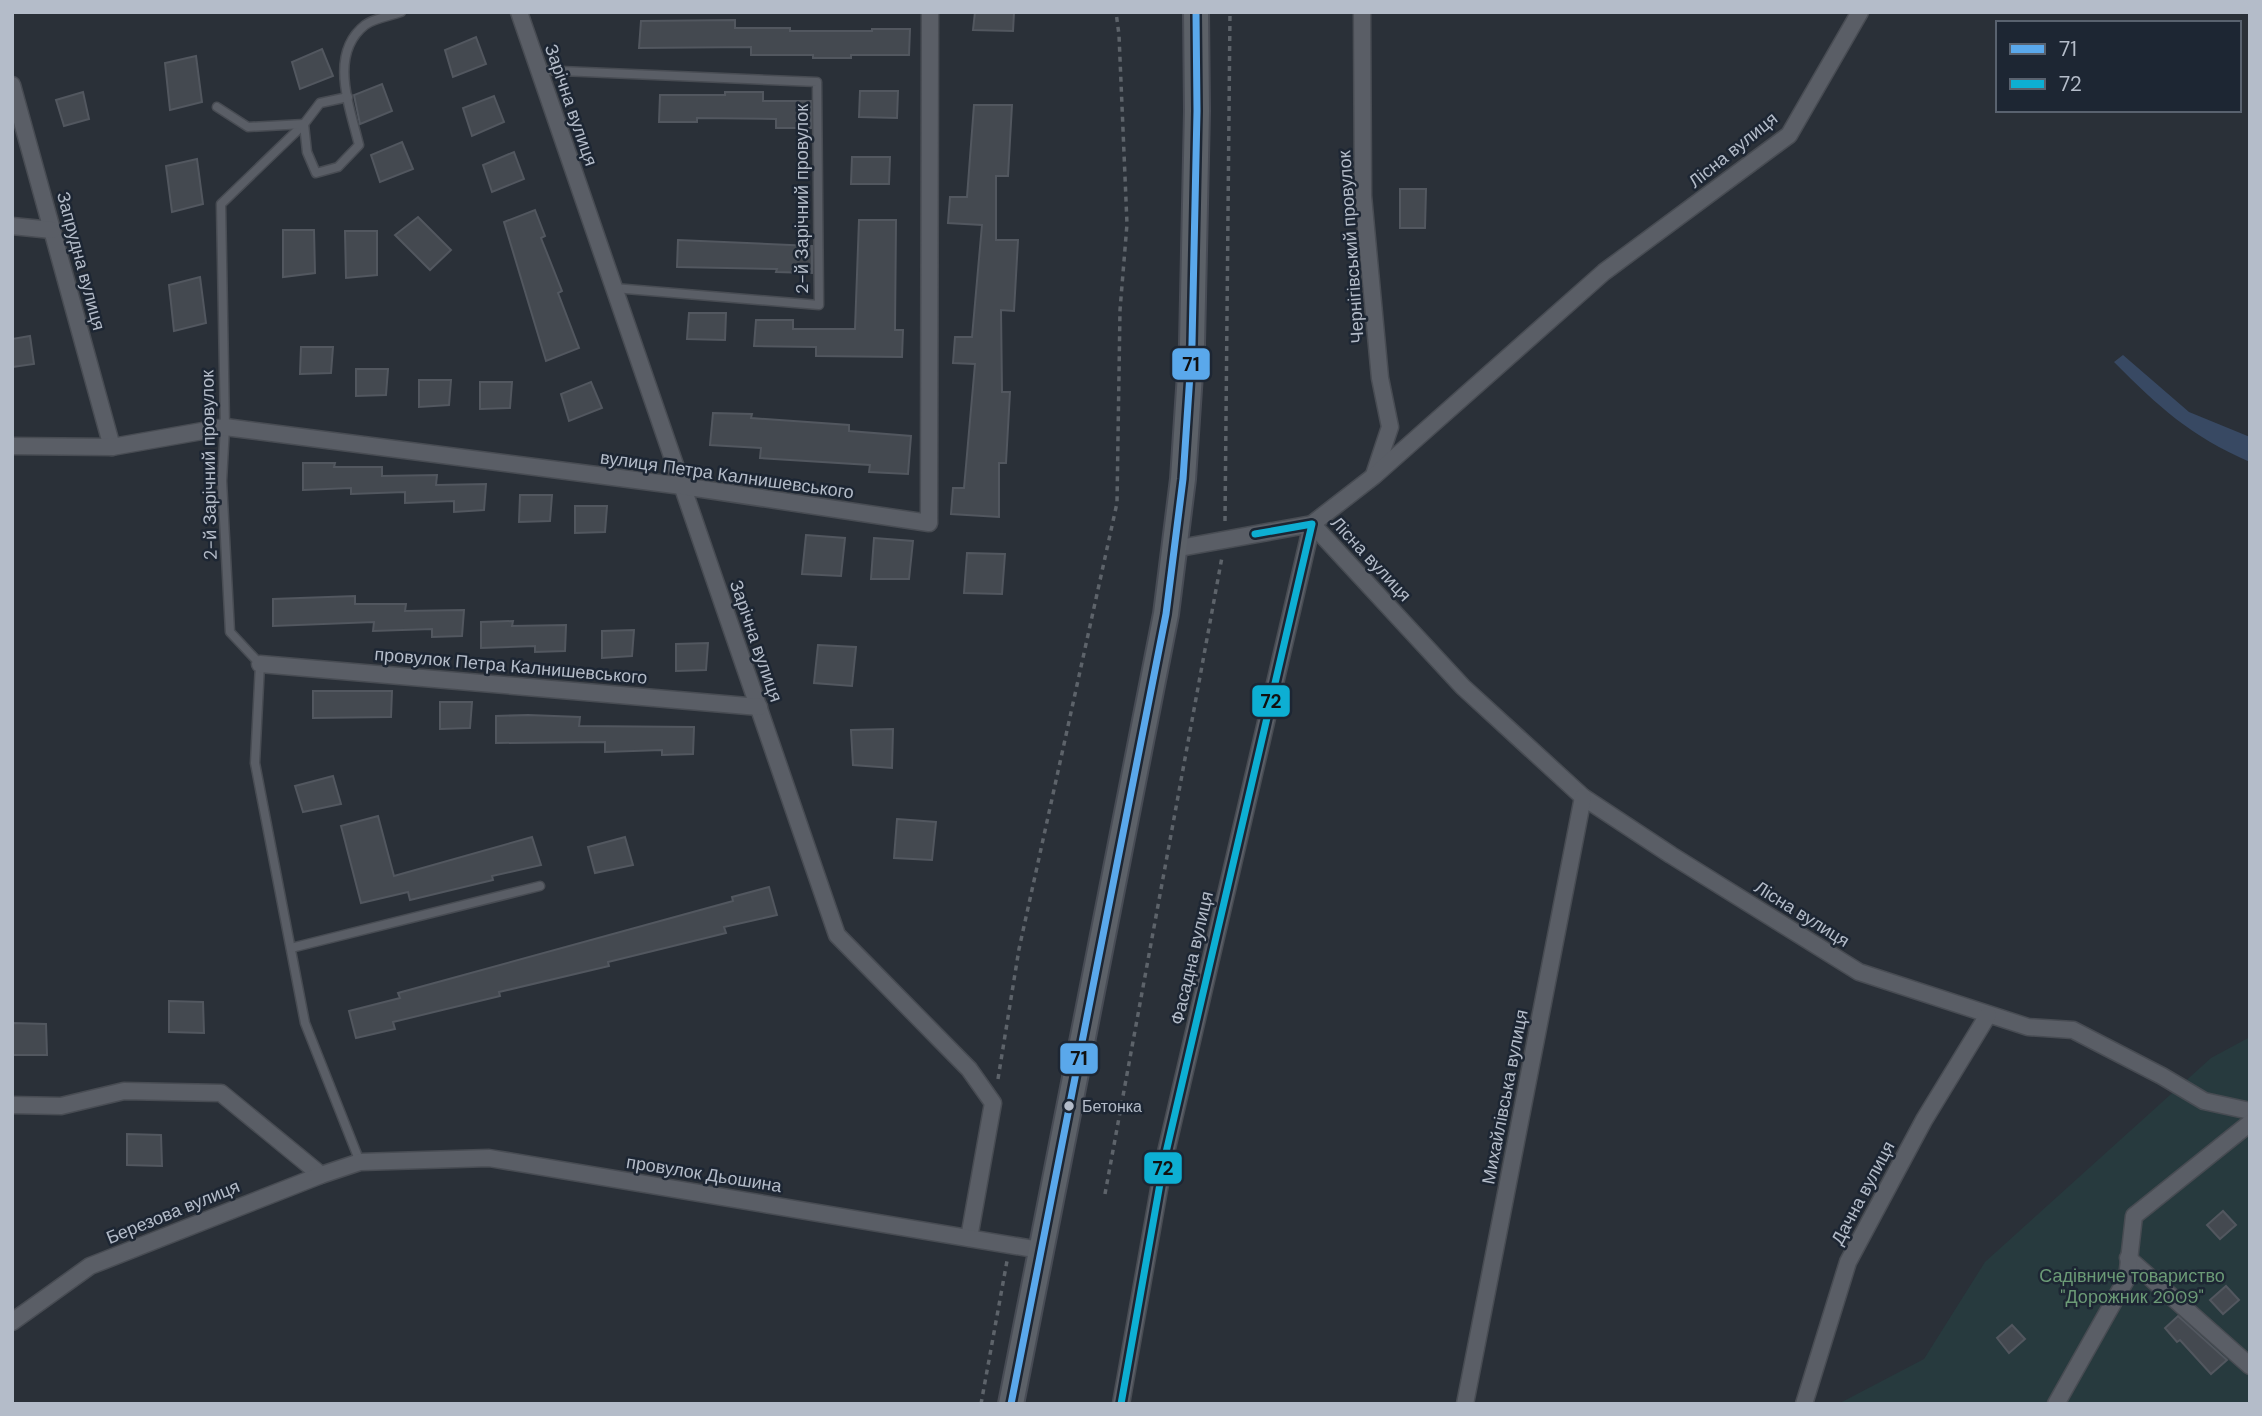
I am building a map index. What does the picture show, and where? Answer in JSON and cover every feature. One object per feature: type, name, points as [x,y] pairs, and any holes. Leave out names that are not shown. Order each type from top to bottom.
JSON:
[{"type":"main road","points":[[1011,1404],[1166,614],[1183,479],[1192,344],[1197,111],[1196,12]]},
{"type":"street","name":"Зарічна вулиця","points":[[519,12],[837,935],[969,1069],[993,1103],[969,1238]]},
{"type":"street","name":"вулиця Петра Калнишевського","points":[[12,446],[112,447],[225,427],[682,486],[929,523],[930,12]]},
{"type":"street","name":"Чернігівський провулок","points":[[1362,12],[1363,196],[1380,377],[1390,427],[1374,476]]},
{"type":"street","name":"Лісна вулиця","points":[[1860,12],[1789,135],[1605,272],[1374,476],[1312,524],[1463,687],[1583,797],[1859,972],[2028,1027],[2073,1030],[2204,1101],[2250,1111]]},
{"type":"street","name":"Запрудна вулиця","points":[[12,85],[112,447]]},
{"type":"street","points":[[12,226],[52,230]]},
{"type":"street","points":[[1174,549],[1312,524]]},
{"type":"street","name":"Фасадна вулиця","points":[[1121,1404],[1164,1161],[1312,524]]},
{"type":"street","name":"провулок Петра Калнишевського","points":[[260,664],[758,707]]},
{"type":"street","name":"Михайлівська вулиця","points":[[1465,1404],[1583,797]]},
{"type":"street","name":"Дачна вулиця","points":[[1804,1404],[1848,1262],[1924,1120],[1988,1015]]},
{"type":"street","points":[[12,1105],[61,1106],[124,1091],[220,1093],[321,1175]]},
{"type":"street","points":[[2056,1404],[2127,1279],[2134,1216],[2250,1123]]},
{"type":"street","name":"провулок Дьошина","points":[[360,1162],[489,1158],[1040,1250]]},
{"type":"street","name":"Березова вулиця","points":[[12,1322],[90,1266],[360,1162]]},
{"type":"street","points":[[2128,1258],[2250,1366]]},
{"type":"lane","points":[[217,107],[248,127],[304,124],[306,152],[316,173],[338,167],[359,145],[343,79],[348,46],[366,24],[401,12]]},
{"type":"lane","name":"2-й Зарічний провулок","points":[[538,70],[817,82],[819,305],[614,288]]},
{"type":"lane","name":"2-й Зарічний провулок","points":[[260,664],[230,632],[222,481],[225,427],[221,204],[304,124],[320,103],[348,97]]},
{"type":"lane","points":[[260,664],[255,763],[305,1023],[360,1162]]},
{"type":"lane","points":[[291,948],[540,886]]},
{"type":"path","points":[[996,1086],[1019,949],[1117,502],[1120,310],[1127,224],[1116,12]]},
{"type":"path","points":[[1105,1194],[1225,540],[1230,12]]},
{"type":"path","points":[[981,1404],[1010,1245]]},
{"type":"green space","name":"Садівниче товариство \"Дорожник 2009\"","points":[[2250,1037],[2250,1404],[1838,1404],[1924,1359],[1985,1262],[2211,1058]]},
{"type":"water","points":[[2123,355],[2189,412],[2250,437],[2250,462],[2192,431],[2161,407],[2114,362]]},
{"type":"building","points":[[975,12],[1014,12],[1013,31],[973,30]]},
{"type":"building","points":[[735,20],[735,28],[790,28],[790,31],[910,29],[909,55],[813,58],[813,55],[751,55],[751,47],[639,48],[641,21]]},
{"type":"building","points":[[476,37],[486,64],[453,77],[445,50]]},
{"type":"building","points":[[322,49],[333,76],[300,89],[292,62]]},
{"type":"building","points":[[196,56],[202,102],[170,110],[165,63]]},
{"type":"building","points":[[382,84],[392,111],[360,124],[354,95]]},
{"type":"building","points":[[860,91],[898,91],[897,118],[859,117]]},
{"type":"building","points":[[83,92],[89,119],[64,126],[56,100]]},
{"type":"building","points":[[725,92],[763,92],[763,101],[811,101],[811,128],[776,128],[776,119],[697,118],[697,122],[659,122],[660,95],[725,95]]},
{"type":"building","points":[[494,96],[504,122],[472,136],[463,108]]},
{"type":"building","points":[[974,105],[1012,105],[1008,176],[996,176],[996,240],[1018,240],[1014,311],[1001,310],[1002,392],[1010,392],[1006,463],[999,463],[999,517],[951,514],[953,488],[964,488],[975,364],[953,363],[955,337],[972,337],[982,225],[948,223],[950,197],[967,197]]},
{"type":"building","points":[[402,142],[413,169],[380,182],[371,155]]},
{"type":"building","points":[[514,152],[524,179],[492,192],[483,165]]},
{"type":"building","points":[[852,157],[890,157],[889,184],[851,184]]},
{"type":"building","points":[[197,159],[203,204],[172,212],[166,166]]},
{"type":"building","points":[[1400,189],[1426,189],[1425,228],[1400,228]]},
{"type":"building","points":[[535,210],[545,236],[541,238],[562,291],[558,293],[579,348],[546,361],[504,222]]},
{"type":"building","points":[[418,217],[451,250],[430,270],[395,235]]},
{"type":"building","points":[[859,220],[896,220],[895,330],[903,330],[902,357],[816,356],[816,347],[754,346],[756,320],[793,320],[793,329],[855,329]]},
{"type":"building","points":[[283,230],[314,230],[315,273],[283,277]]},
{"type":"building","points":[[345,231],[377,231],[377,275],[346,278]]},
{"type":"building","points":[[678,240],[812,246],[812,273],[776,272],[777,269],[677,267]]},
{"type":"building","points":[[200,277],[206,323],[174,331],[169,285]]},
{"type":"building","points":[[689,313],[726,313],[725,340],[687,339]]},
{"type":"building","points":[[30,336],[34,364],[12,367],[12,339]]},
{"type":"building","points":[[301,347],[333,347],[331,373],[300,374]]},
{"type":"building","points":[[356,369],[388,369],[386,395],[356,396]]},
{"type":"building","points":[[419,380],[451,380],[449,405],[419,407]]},
{"type":"building","points":[[480,382],[512,382],[510,408],[480,409]]},
{"type":"building","points":[[591,382],[602,408],[569,421],[561,394]]},
{"type":"building","points":[[713,413],[752,414],[751,418],[849,425],[849,431],[911,436],[908,474],[869,472],[870,465],[760,458],[761,448],[710,445]]},
{"type":"building","points":[[303,463],[335,463],[334,467],[382,467],[382,476],[437,475],[436,485],[486,484],[484,510],[454,512],[454,501],[405,503],[405,492],[351,494],[351,488],[303,490]]},
{"type":"building","points":[[520,495],[552,495],[550,521],[519,522]]},
{"type":"building","points":[[575,506],[607,506],[605,532],[575,533]]},
{"type":"building","points":[[806,535],[845,538],[841,576],[802,574]]},
{"type":"building","points":[[874,538],[913,541],[909,579],[871,579]]},
{"type":"building","points":[[967,553],[1005,554],[1002,594],[964,593]]},
{"type":"building","points":[[355,596],[355,604],[406,604],[405,611],[464,610],[462,636],[432,637],[432,629],[373,631],[374,622],[273,626],[273,599]]},
{"type":"building","points":[[513,621],[512,626],[566,625],[565,651],[535,652],[535,646],[481,648],[481,622]]},
{"type":"building","points":[[634,630],[632,656],[602,658],[602,631]]},
{"type":"building","points":[[708,643],[706,670],[676,671],[676,644]]},
{"type":"building","points":[[818,645],[856,647],[852,686],[814,683]]},
{"type":"building","points":[[313,691],[392,691],[391,717],[313,718]]},
{"type":"building","points":[[440,702],[472,702],[470,728],[440,729]]},
{"type":"building","points":[[496,716],[580,717],[579,726],[694,727],[693,754],[662,755],[662,750],[605,752],[605,742],[496,743]]},
{"type":"building","points":[[893,729],[892,768],[853,765],[851,730]]},
{"type":"building","points":[[333,776],[341,804],[303,812],[295,786]]},
{"type":"building","points":[[378,816],[394,876],[532,837],[541,865],[492,876],[493,880],[410,900],[408,892],[361,903],[341,826]]},
{"type":"building","points":[[897,819],[936,822],[932,860],[894,858]]},
{"type":"building","points":[[625,837],[633,865],[595,873],[588,847]]},
{"type":"building","points":[[769,887],[777,915],[724,927],[726,933],[608,962],[609,966],[499,992],[500,996],[393,1022],[395,1029],[356,1038],[349,1011],[400,998],[398,993],[733,901],[732,897]]},
{"type":"building","points":[[169,1001],[203,1002],[204,1033],[169,1032]]},
{"type":"building","points":[[12,1023],[46,1024],[47,1055],[12,1055]]},
{"type":"building","points":[[127,1134],[161,1135],[162,1166],[127,1165]]},
{"type":"building","points":[[2223,1211],[2236,1225],[2220,1239],[2207,1225]]},
{"type":"building","points":[[2226,1286],[2239,1300],[2223,1314],[2210,1300]]},
{"type":"building","points":[[2178,1316],[2227,1360],[2211,1374],[2180,1340],[2177,1342],[2165,1328]]},
{"type":"building","points":[[2012,1325],[2025,1339],[2009,1353],[1997,1338]]},
{"type":"transit line","name":"71","points":[[1011,1404],[1166,614],[1183,479],[1192,344],[1197,111],[1196,12]]},
{"type":"transit line","name":"72","points":[[1121,1404],[1164,1161],[1312,524],[1255,534]]},
{"type":"place","name":"Бетонка","points":[[1069,1106]]}]
